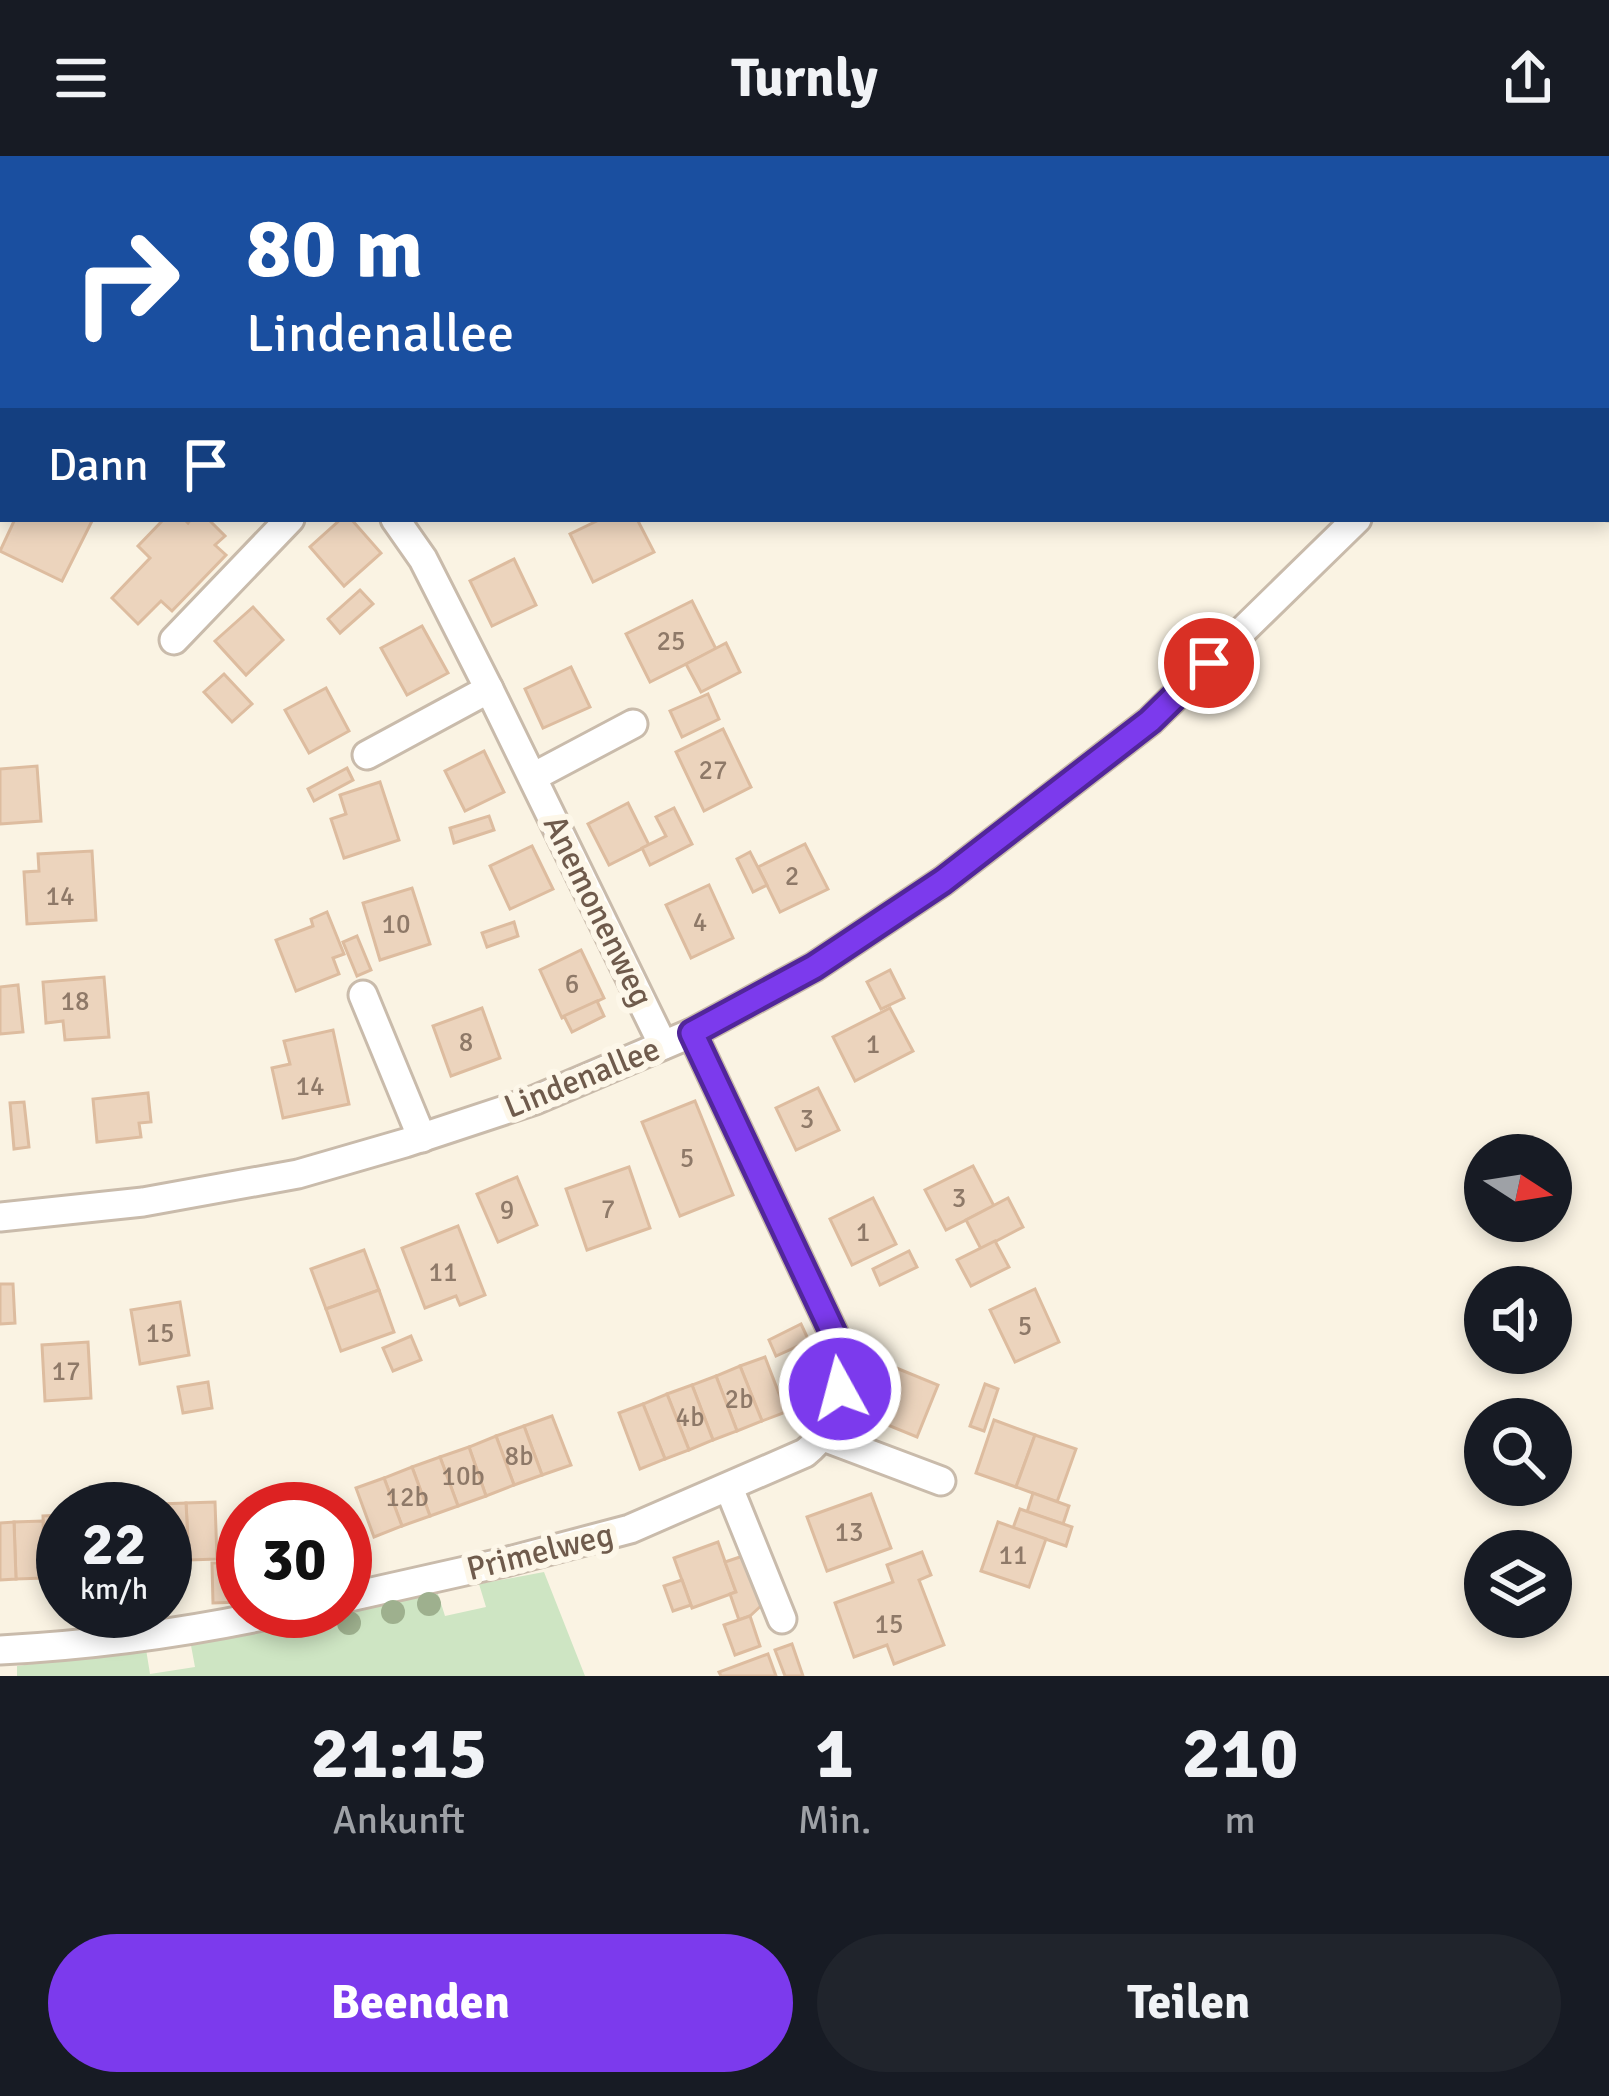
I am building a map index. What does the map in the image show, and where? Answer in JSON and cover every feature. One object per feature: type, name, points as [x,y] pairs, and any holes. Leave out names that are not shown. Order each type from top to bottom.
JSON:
[{"type":"street","points":[[174,640],[287,522]]},
{"type":"street","name":"Anemonenweg","points":[[397,522],[423,559],[663,1045]]},
{"type":"street","name":"Lindenallee","points":[[0,1217],[143,1202],[298,1174],[535,1100],[692,1033],[776,989],[943,881],[1150,721],[1354,522]]},
{"type":"street","points":[[367,755],[489,689]]},
{"type":"street","name":"Anemonenweg","points":[[532,777],[633,724]]},
{"type":"street","points":[[363,995],[422,1138]]},
{"type":"street","points":[[692,1033],[839,1345],[840,1389],[824,1437],[941,1481]]},
{"type":"street","name":"Primelweg","points":[[372,1592],[630,1529],[806,1453],[824,1437]]},
{"type":"street","points":[[729,1487],[782,1619]]},
{"type":"street","points":[[0,1650],[77,1646],[216,1626]]},
{"type":"green space","points":[[544,1572],[585,1676],[17,1676],[17,1666],[146,1649],[150,1674],[195,1667],[190,1640],[216,1635],[372,1638],[372,1604],[437,1591],[445,1616],[486,1607],[479,1584]]},
{"type":"building","points":[[14,522],[92,522],[62,581],[0,551]]},
{"type":"building","points":[[161,522],[211,522],[225,536],[215,545],[226,555],[172,611],[161,601],[138,624],[112,598],[150,558],[138,546]]},
{"type":"building","points":[[338,522],[354,522],[381,553],[344,586],[310,547]]},
{"type":"building","points":[[595,522],[639,522],[654,552],[593,582],[570,534]]},
{"type":"building","points":[[514,559],[536,605],[492,626],[470,581]]},
{"type":"building","points":[[360,590],[373,604],[340,633],[328,619]]},
{"type":"building","points":[[692,601],[716,649],[650,682],[626,634]]},
{"type":"building","points":[[253,607],[283,640],[246,675],[215,641]]},
{"type":"building","points":[[422,626],[448,673],[407,695],[381,648]]},
{"type":"building","points":[[726,643],[740,672],[701,692],[686,664]]},
{"type":"building","points":[[571,667],[590,707],[543,728],[525,689]]},
{"type":"building","points":[[224,674],[252,704],[232,722],[204,692]]},
{"type":"building","points":[[326,688],[349,731],[309,753],[285,710]]},
{"type":"building","points":[[708,694],[719,719],[682,737],[670,711]]},
{"type":"building","points":[[723,729],[751,787],[704,811],[676,752]]},
{"type":"building","points":[[484,751],[504,792],[465,811],[445,771]]},
{"type":"building","points":[[37,766],[41,821],[0,824],[0,769]]},
{"type":"building","points":[[347,768],[353,780],[314,801],[308,789]]},
{"type":"building","points":[[380,782],[399,840],[344,858],[331,819],[346,814],[340,795]]},
{"type":"building","points":[[628,803],[649,845],[609,865],[588,824]]},
{"type":"building","points":[[674,808],[692,844],[650,865],[642,848],[666,836],[656,817]]},
{"type":"building","points":[[489,816],[494,830],[454,843],[450,828]]},
{"type":"building","points":[[805,844],[828,889],[780,912],[758,867]]},
{"type":"building","points":[[532,846],[553,889],[510,909],[490,866]]},
{"type":"building","points":[[92,851],[96,920],[27,924],[24,872],[39,871],[38,854]]},
{"type":"building","points":[[750,852],[767,885],[753,892],[737,859]]},
{"type":"building","points":[[709,885],[733,938],[691,958],[666,905]]},
{"type":"building","points":[[412,888],[430,944],[380,960],[363,903]]},
{"type":"building","points":[[327,912],[344,954],[333,958],[339,974],[296,991],[276,940],[313,926],[311,919]]},
{"type":"building","points":[[514,922],[518,936],[487,947],[482,933]]},
{"type":"building","points":[[357,936],[371,970],[357,976],[343,942]]},
{"type":"building","points":[[581,950],[604,998],[562,1018],[540,970]]},
{"type":"building","points":[[890,970],[904,998],[881,1009],[867,982]]},
{"type":"building","points":[[104,977],[109,1037],[65,1040],[63,1021],[46,1023],[43,982]]},
{"type":"building","points":[[18,985],[23,1032],[0,1034],[0,987]]},
{"type":"building","points":[[597,1001],[604,1016],[572,1032],[564,1016]]},
{"type":"building","points":[[482,1008],[500,1058],[451,1076],[433,1026]]},
{"type":"building","points":[[890,1008],[913,1051],[855,1081],[833,1037]]},
{"type":"building","points":[[333,1030],[349,1104],[283,1118],[272,1068],[290,1064],[284,1041]]},
{"type":"building","points":[[818,1088],[839,1130],[796,1150],[776,1108]]},
{"type":"building","points":[[148,1093],[151,1122],[139,1123],[141,1137],[97,1142],[93,1099]]},
{"type":"building","points":[[695,1101],[733,1195],[680,1216],[642,1122]]},
{"type":"building","points":[[24,1102],[29,1147],[14,1149],[10,1103]]},
{"type":"building","points":[[973,1166],[994,1206],[946,1230],[925,1190]]},
{"type":"building","points":[[629,1167],[650,1228],[587,1250],[566,1189]]},
{"type":"building","points":[[517,1177],[537,1225],[498,1242],[477,1194]]},
{"type":"building","points":[[873,1198],[896,1244],[852,1265],[830,1219]]},
{"type":"building","points":[[1008,1198],[1023,1227],[981,1249],[966,1220]]},
{"type":"building","points":[[458,1226],[485,1295],[460,1305],[456,1296],[425,1308],[402,1248]]},
{"type":"building","points":[[995,1241],[1009,1267],[971,1286],[957,1260]]},
{"type":"building","points":[[364,1250],[379,1290],[326,1309],[311,1269]]},
{"type":"building","points":[[909,1251],[917,1267],[880,1285],[873,1269]]},
{"type":"building","points":[[0,1284],[13,1284],[15,1323],[0,1324]]},
{"type":"building","points":[[1035,1289],[1059,1342],[1015,1362],[990,1310]]},
{"type":"building","points":[[379,1290],[394,1332],[341,1351],[326,1309]]},
{"type":"building","points":[[180,1302],[189,1355],[140,1364],[131,1310]]},
{"type":"building","points":[[801,1324],[809,1341],[776,1356],[769,1340]]},
{"type":"building","points":[[411,1336],[421,1360],[393,1371],[383,1348]]},
{"type":"building","points":[[88,1342],[91,1398],[45,1401],[42,1345]]},
{"type":"building","points":[[765,1357],[786,1412],[762,1421],[740,1366]]},
{"type":"building","points":[[889,1365],[938,1385],[917,1437],[868,1417]]},
{"type":"building","points":[[740,1366],[762,1421],[737,1431],[716,1376]]},
{"type":"building","points":[[716,1376],[737,1431],[713,1440],[692,1385]]},
{"type":"building","points":[[208,1382],[212,1408],[183,1413],[178,1387]]},
{"type":"building","points":[[985,1384],[998,1389],[984,1431],[970,1426]]},
{"type":"building","points":[[692,1385],[713,1440],[689,1450],[667,1394]]},
{"type":"building","points":[[667,1394],[689,1450],[665,1459],[643,1404]]},
{"type":"building","points":[[643,1404],[665,1459],[640,1469],[619,1413]]},
{"type":"building","points":[[552,1416],[571,1465],[542,1475],[524,1426]]},
{"type":"building","points":[[994,1420],[1035,1435],[1016,1487],[976,1473]]},
{"type":"building","points":[[524,1426],[542,1475],[514,1485],[496,1436]]},
{"type":"building","points":[[1035,1435],[1076,1449],[1057,1502],[1016,1487]]},
{"type":"building","points":[[496,1436],[514,1485],[486,1496],[469,1447]]},
{"type":"building","points":[[469,1447],[486,1496],[458,1506],[440,1457]]},
{"type":"building","points":[[440,1457],[458,1506],[430,1516],[412,1467]]},
{"type":"building","points":[[412,1467],[430,1516],[402,1526],[384,1478]]},
{"type":"building","points":[[384,1478],[402,1526],[374,1537],[372,1532],[372,1482]]},
{"type":"building","points":[[1033,1493],[1069,1506],[1063,1524],[1027,1512]]},
{"type":"building","points":[[871,1494],[891,1548],[827,1571],[807,1517]]},
{"type":"building","points":[[215,1502],[216,1559],[192,1560],[192,1503]]},
{"type":"building","points":[[1020,1509],[1072,1527],[1066,1546],[1013,1528]]},
{"type":"building","points":[[36,1521],[36,1578],[16,1579],[14,1522]]},
{"type":"building","points":[[14,1522],[16,1579],[0,1580],[0,1523]]},
{"type":"building","points":[[998,1522],[1046,1539],[1029,1587],[981,1571]]},
{"type":"building","points":[[718,1542],[736,1592],[692,1608],[674,1558]]},
{"type":"building","points":[[922,1552],[931,1575],[919,1580],[944,1645],[894,1664],[887,1645],[854,1657],[835,1603],[893,1582],[887,1565]]},
{"type":"building","points":[[746,1555],[763,1604],[739,1620],[730,1594],[736,1592],[725,1562]]},
{"type":"building","points":[[212,1563],[216,1563],[216,1603]]},
{"type":"building","points":[[682,1580],[691,1605],[673,1611],[664,1586]]},
{"type":"building","points":[[750,1616],[760,1646],[735,1655],[724,1625]]},
{"type":"building","points":[[792,1644],[803,1676],[785,1676],[775,1650]]},
{"type":"building","points":[[768,1654],[776,1676],[721,1676],[719,1672]]},
{"type":"route","points":[[840,1389],[839,1345],[692,1033],[814,967],[943,881],[1150,721],[1209,663]]}]
